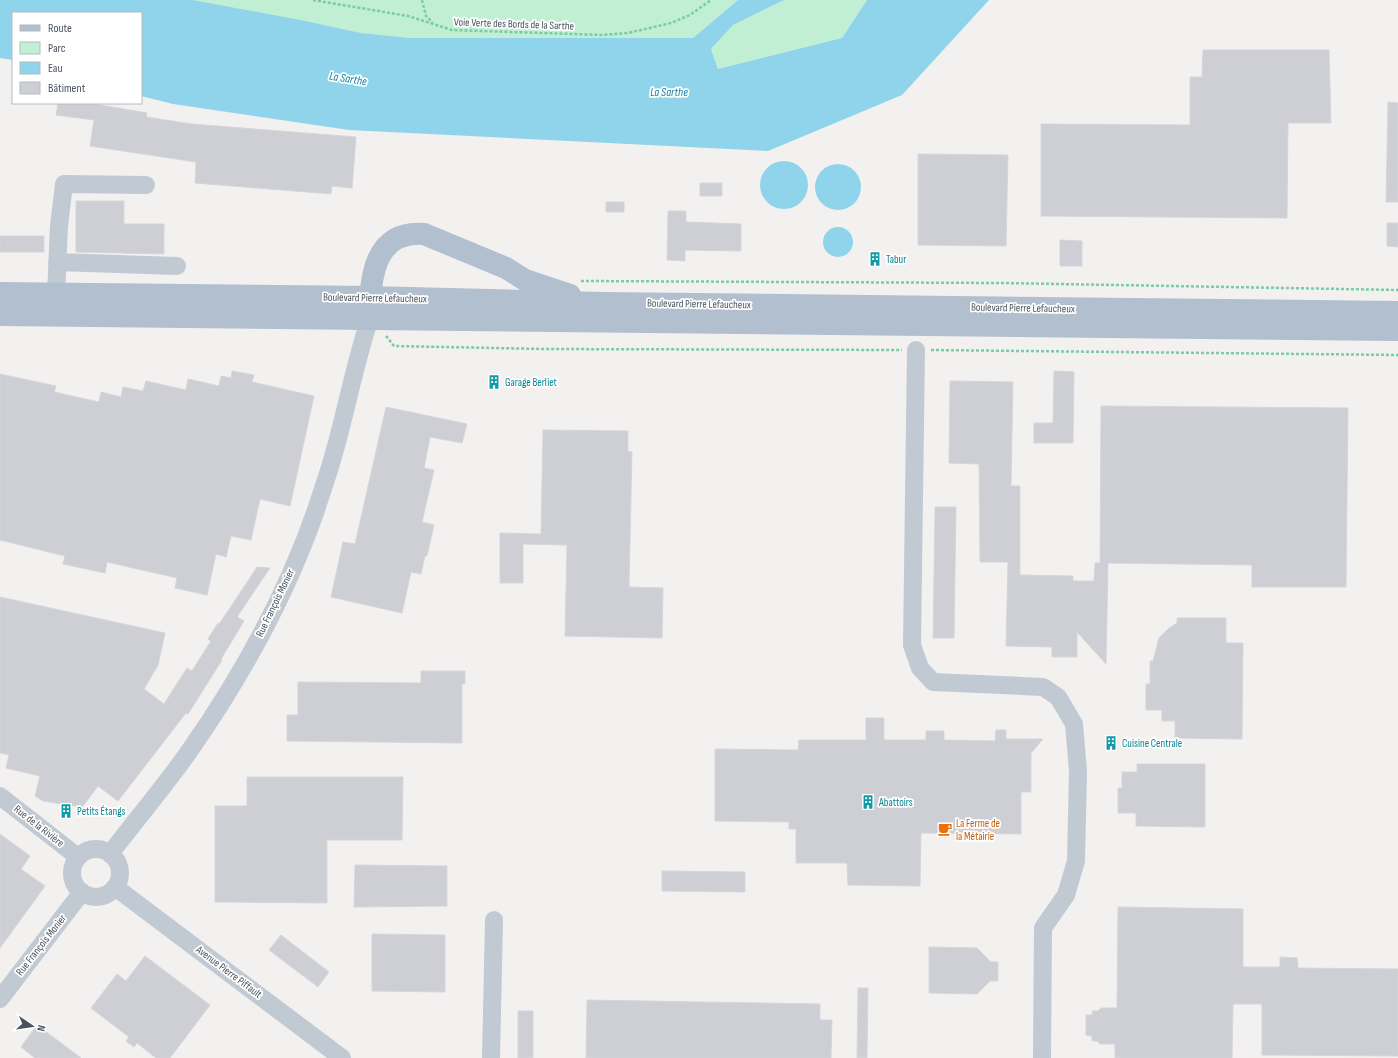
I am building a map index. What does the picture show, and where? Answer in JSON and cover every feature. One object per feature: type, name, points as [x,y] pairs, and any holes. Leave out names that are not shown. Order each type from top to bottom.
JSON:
[{"type":"main road","points":[[370,308],[374,272],[381,253],[394,239],[413,233],[429,236],[506,268],[525,280],[546,288],[602,303]]},
{"type":"main road","name":"Boulevard Pierre Lefaucheux","points":[[0,293],[56,294],[370,308],[1398,330]]},
{"type":"main road","name":"Boulevard Pierre Lefaucheux","points":[[0,314],[602,303],[1398,312]]},
{"type":"street","points":[[56,294],[57,262],[64,184],[146,185]]},
{"type":"street","points":[[57,262],[177,266]]},
{"type":"street","name":"Rue François Monier","points":[[110,854],[170,777],[205,728],[236,677],[265,624],[292,569],[315,512],[334,453],[370,308]]},
{"type":"street","points":[[916,350],[912,645],[920,668],[933,682],[1043,687],[1058,697],[1074,724],[1078,771],[1076,861],[1066,895],[1043,928],[1042,1058]]},
{"type":"street","name":"Rue de la Rivière","points":[[0,796],[78,857]]},
{"type":"street","points":[[94,849],[101,849],[110,854],[118,864],[120,872],[115,887],[102,896],[94,897],[82,892],[75,885],[72,877],[72,869],[78,857],[86,851],[94,849]]},
{"type":"street","name":"Avenue Pierre Piffault","points":[[115,887],[342,1058]]},
{"type":"street","name":"Rue François Monier","points":[[0,999],[82,892]]},
{"type":"street","points":[[490,1058],[494,920]]},
{"type":"path","name":"Voie Verte des Bords de la Sarthe","points":[[313,0],[408,16],[452,30],[614,35],[671,23],[690,14],[711,0]]},
{"type":"path","points":[[422,0],[426,16],[437,26]]},
{"type":"path","name":"Boulevard Pierre Lefaucheux","points":[[576,280],[994,283],[1398,290]]},
{"type":"path","name":"Boulevard Pierre Lefaucheux","points":[[370,308],[394,346],[544,349],[916,350],[1398,355]]},
{"type":"green space","points":[[193,0],[738,0],[693,38],[411,38],[361,33]]},
{"type":"green space","points":[[784,0],[867,0],[842,38],[718,69],[711,49],[733,25]]},
{"type":"water","name":"La Sarthe","points":[[0,0],[193,0],[361,33],[411,38],[693,38],[738,0],[784,0],[733,25],[711,49],[718,69],[842,38],[867,0],[989,0],[902,95],[768,151],[349,130],[173,104],[142,96],[142,12],[12,12],[12,60],[0,58]]},
{"type":"water","points":[[779,161],[789,161],[801,168],[808,180],[808,190],[801,202],[789,209],[779,209],[771,205],[764,198],[760,190],[760,180],[764,172],[771,165]]},
{"type":"water","points":[[833,164],[843,164],[851,168],[857,174],[861,182],[861,192],[857,200],[851,206],[843,210],[833,210],[825,206],[819,200],[815,192],[815,182],[819,174],[825,168]]},
{"type":"water","points":[[838,227],[849,231],[853,242],[849,253],[838,257],[827,253],[823,242],[827,231]]},
{"type":"building","points":[[1203,50],[1329,50],[1331,123],[1288,123],[1287,218],[1041,216],[1041,124],[1190,125],[1190,77],[1202,77]]},
{"type":"building","points":[[1388,102],[1398,103],[1398,202],[1386,202]]},
{"type":"building","points":[[58,104],[95,104],[147,113],[146,117],[192,124],[356,137],[352,188],[332,186],[331,194],[195,183],[196,162],[90,146],[94,120],[56,115]]},
{"type":"building","points":[[918,154],[1008,155],[1006,246],[918,245]]},
{"type":"building","points":[[700,183],[722,183],[722,196],[700,196]]},
{"type":"building","points":[[76,201],[124,201],[124,224],[164,224],[164,254],[76,252]]},
{"type":"building","points":[[606,202],[624,202],[624,212],[606,212]]},
{"type":"building","points":[[668,211],[686,211],[686,222],[741,224],[741,251],[685,250],[685,261],[667,260]]},
{"type":"building","points":[[1387,223],[1398,223],[1398,247],[1387,246]]},
{"type":"building","points":[[0,236],[44,236],[44,252],[0,252]]},
{"type":"building","points":[[1060,240],[1082,241],[1082,266],[1060,266]]},
{"type":"building","points":[[232,371],[254,375],[252,382],[314,396],[290,506],[260,499],[251,540],[231,536],[226,557],[216,554],[207,595],[175,588],[177,578],[107,562],[105,573],[63,564],[65,556],[0,540],[0,374],[56,386],[54,392],[99,402],[101,392],[121,397],[123,387],[143,391],[146,381],[186,390],[188,379],[219,386],[221,376],[231,378]]},
{"type":"building","points":[[1054,371],[1074,372],[1073,443],[1034,443],[1034,423],[1053,423]]},
{"type":"building","points":[[950,381],[1013,382],[1011,486],[1020,486],[1020,575],[1073,576],[1073,581],[1094,581],[1095,563],[1100,563],[1101,406],[1348,408],[1346,587],[1252,587],[1252,565],[1108,563],[1106,664],[1077,632],[1077,657],[1052,657],[1052,647],[1006,646],[1008,562],[980,562],[979,464],[949,463]]},
{"type":"building","points":[[386,407],[467,424],[462,443],[430,437],[424,468],[434,470],[422,522],[434,525],[421,574],[411,572],[402,613],[331,597],[343,542],[355,544]]},
{"type":"building","points":[[543,430],[628,431],[628,451],[632,452],[629,587],[663,588],[662,638],[565,636],[567,545],[523,544],[523,583],[500,583],[500,533],[541,534]]},
{"type":"building","points":[[935,507],[956,507],[954,638],[933,638]]},
{"type":"building","points":[[257,567],[270,568],[237,617],[244,621],[221,659],[222,660],[188,714],[186,713],[118,801],[98,786],[80,810],[75,806],[43,801],[35,796],[40,776],[6,768],[9,755],[0,753],[0,597],[165,633],[158,665],[144,689],[164,704],[187,668],[192,671],[211,641],[208,639],[218,623],[219,624]]},
{"type":"building","points":[[1177,618],[1226,618],[1226,643],[1243,643],[1242,739],[1175,738],[1175,721],[1162,721],[1162,710],[1146,710],[1146,684],[1150,684],[1150,661],[1153,661],[1159,638],[1177,623]]},
{"type":"building","points":[[421,671],[465,671],[465,684],[462,684],[462,743],[287,741],[287,715],[298,715],[298,682],[421,683]]},
{"type":"building","name":"Abattoirs","points":[[866,718],[884,718],[884,740],[926,740],[926,731],[944,731],[944,740],[995,741],[996,730],[1006,730],[1006,739],[1043,739],[1031,753],[1031,792],[1021,792],[1021,834],[921,833],[920,886],[848,885],[847,863],[796,863],[796,829],[789,829],[789,822],[715,821],[715,749],[798,750],[799,740],[866,740]]},
{"type":"building","points":[[1137,764],[1205,764],[1205,827],[1136,826],[1136,813],[1118,813],[1118,788],[1122,788],[1122,772],[1137,772]]},
{"type":"building","points":[[247,777],[403,777],[402,840],[327,840],[327,903],[215,902],[215,806],[247,806]]},
{"type":"building","points":[[0,834],[30,856],[21,869],[45,886],[0,948]]},
{"type":"building","points":[[355,865],[447,866],[447,906],[354,907]]},
{"type":"building","points":[[662,871],[745,872],[745,892],[662,891]]},
{"type":"building","points":[[1118,907],[1243,909],[1243,967],[1280,967],[1280,957],[1297,958],[1298,968],[1398,969],[1398,1056],[1262,1055],[1262,1004],[1233,1004],[1232,1058],[1115,1058],[1115,1044],[1100,1044],[1097,1041],[1092,1041],[1092,1036],[1086,1035],[1086,1015],[1093,1015],[1092,1011],[1098,1011],[1101,1008],[1117,1008]]},
{"type":"building","points":[[372,934],[445,935],[445,992],[372,991]]},
{"type":"building","points":[[281,935],[329,972],[318,987],[269,950]]},
{"type":"building","points":[[929,947],[977,948],[991,962],[998,962],[998,981],[990,981],[977,994],[929,993]]},
{"type":"building","points":[[145,956],[210,1005],[170,1058],[156,1058],[137,1043],[134,1047],[126,1041],[129,1037],[91,1008],[117,974],[126,981]]},
{"type":"building","points":[[858,988],[868,988],[867,1058],[857,1058]]},
{"type":"building","points":[[587,1000],[820,1004],[820,1020],[832,1020],[831,1058],[586,1058]]},
{"type":"building","points":[[518,1011],[533,1011],[533,1058],[518,1058]]},
{"type":"building","points":[[37,1025],[81,1058],[35,1058],[21,1047]]},
{"type":"place","name":"Tabur","points":[[875,259]]},
{"type":"place","name":"Garage Berliet","points":[[494,382]]},
{"type":"place","name":"Cuisine Centrale","points":[[1111,743]]},
{"type":"place","name":"Abattoirs","points":[[868,802]]},
{"type":"place","name":"Petits Étangs","points":[[66,811]]},
{"type":"place","name":"La Ferme de la Métairie","points":[[945,829]]}]
